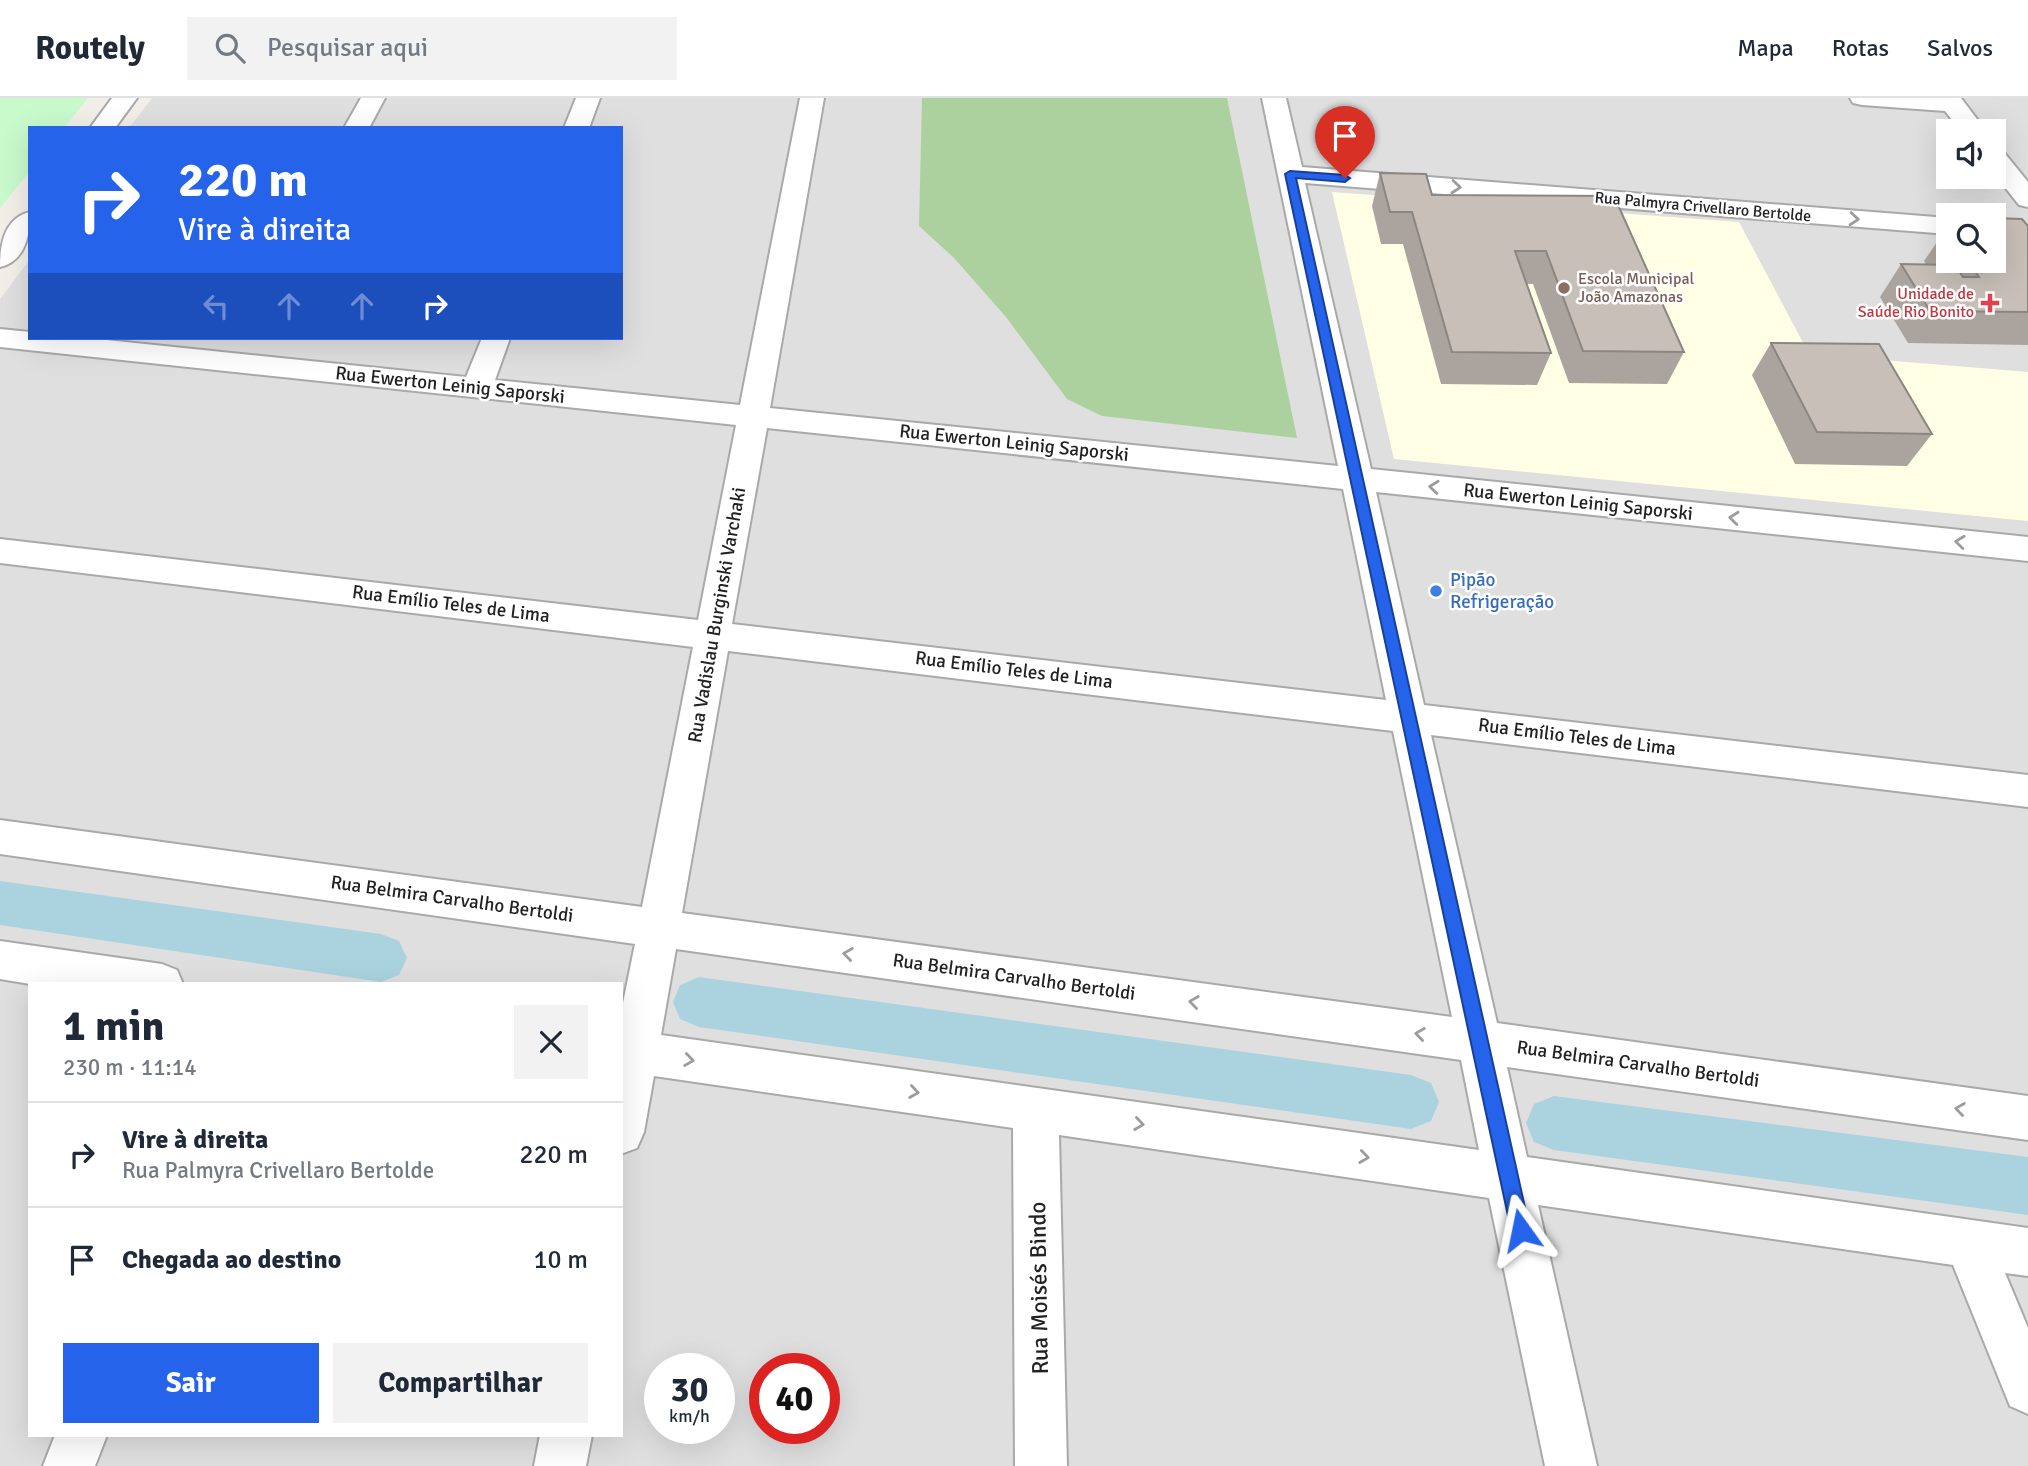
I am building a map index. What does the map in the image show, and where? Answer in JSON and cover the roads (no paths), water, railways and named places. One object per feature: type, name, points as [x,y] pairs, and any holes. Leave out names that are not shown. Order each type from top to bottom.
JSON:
[{"type":"street","points":[[104,126],[125,98]]},
{"type":"street","points":[[357,126],[373,98]]},
{"type":"street","points":[[577,126],[588,98]]},
{"type":"street","name":"Rua Vadislau Burginski Varchaki","points":[[623,1112],[629,1051],[659,928],[812,98]]},
{"type":"street","points":[[1274,98],[1571,1466]]},
{"type":"street","points":[[1862,98],[1950,101],[1964,119]]},
{"type":"street","points":[[2006,171],[2028,199]]},
{"type":"street","name":"Rua Palmyra Crivellaro Bertolde","points":[[1290,174],[1936,225]]},
{"type":"street","points":[[0,259],[28,223]]},
{"type":"street","name":"Rua Ewerton Leinig Saporski","points":[[0,338],[28,339]]},
{"type":"street","name":"Rua Ewerton Leinig Saporski","points":[[42,340],[230,349],[477,388],[2028,549]]},
{"type":"street","points":[[477,388],[495,340]]},
{"type":"street","name":"Rua Emílio Teles de Lima","points":[[0,551],[2028,791]]},
{"type":"street","name":"Rua Belmira Carvalho Bertoldi","points":[[0,837],[2028,1118]]},
{"type":"street","points":[[0,960],[148,982]]},
{"type":"street","points":[[629,1051],[2028,1252]]},
{"type":"street","name":"Rua Moisés Bindo","points":[[1036,1109],[1041,1466]]},
{"type":"street","points":[[1968,1244],[2028,1388]]},
{"type":"street","points":[[69,1466],[80,1437]]},
{"type":"street","points":[[560,1466],[566,1437]]},
{"type":"waterway","points":[[0,903],[381,958]]},
{"type":"waterway","points":[[699,1002],[1411,1102]]},
{"type":"waterway","points":[[1554,1123],[2028,1186]]},
{"type":"place","name":"Escola Municipal João Amazonas","points":[[1564,288]]},
{"type":"place","name":"Unidade de Saúde Rio Bonito","points":[[1990,303]]},
{"type":"place","name":"Pipão Refrigeração","points":[[1436,591]]}]
